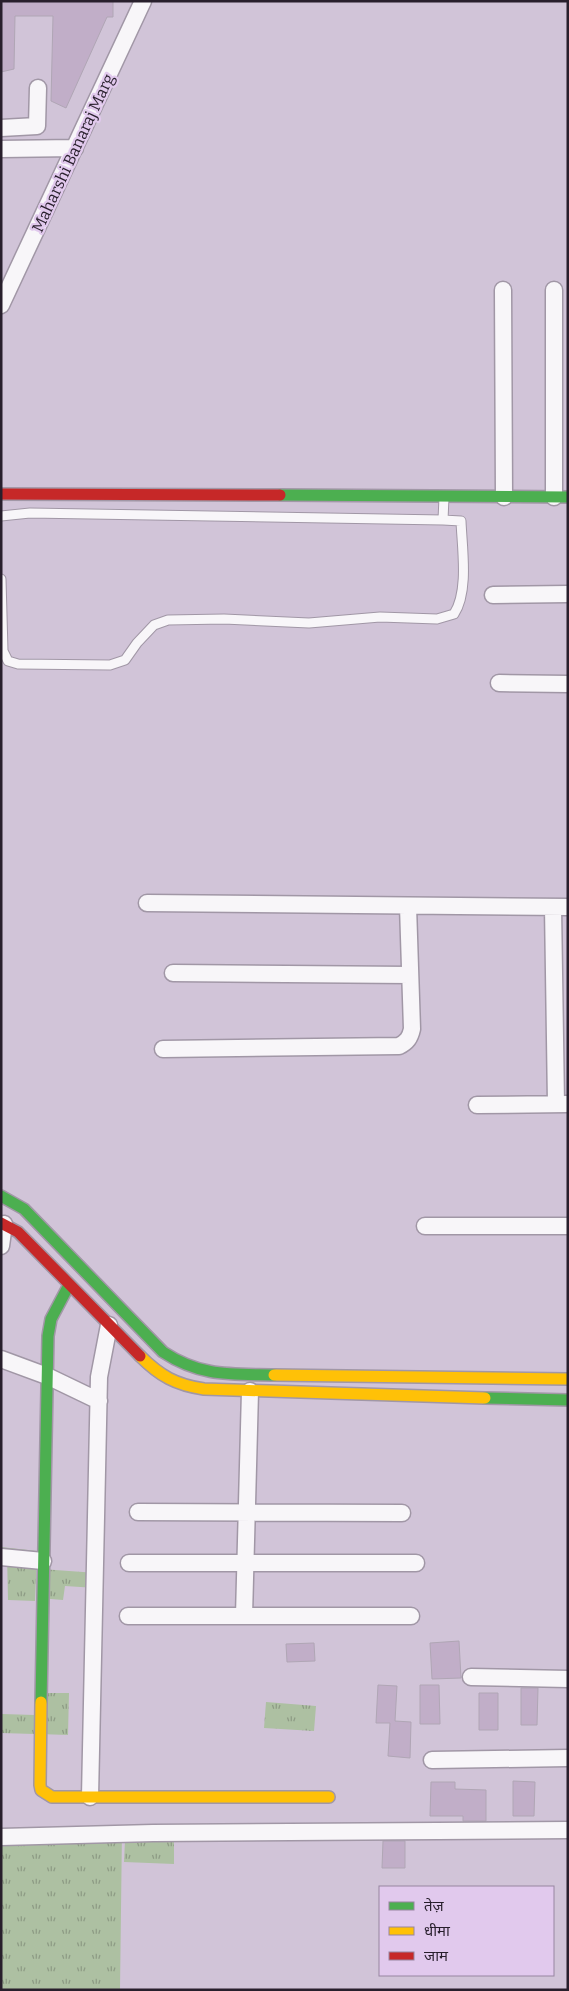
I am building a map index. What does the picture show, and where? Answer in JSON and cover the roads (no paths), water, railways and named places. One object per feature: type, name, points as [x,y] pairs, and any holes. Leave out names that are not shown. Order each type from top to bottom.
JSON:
[{"type":"street","name":"Maharshi Banaraj Marg","points":[[1,305],[143,1]]},
{"type":"street","points":[[1,128],[37,126],[38,88]]},
{"type":"street","points":[[1,149],[75,148]]},
{"type":"street","points":[[503,290],[504,497]]},
{"type":"street","points":[[1,494],[561,497],[554,290]]},
{"type":"street","points":[[494,595],[568,594]]},
{"type":"street","points":[[499,683],[568,684]]},
{"type":"street","points":[[147,903],[561,907],[562,1104],[476,1105]]},
{"type":"street","points":[[163,1049],[398,1046],[406,1043],[411,1036],[408,906]]},
{"type":"street","points":[[173,973],[410,974]]},
{"type":"street","points":[[1,1196],[24,1209],[163,1352],[180,1363],[198,1370],[217,1374],[568,1379]]},
{"type":"street","points":[[1,1246],[3,1223],[18,1232],[155,1371],[168,1380],[185,1387],[568,1400]]},
{"type":"street","points":[[425,1226],[568,1226]]},
{"type":"street","points":[[69,1285],[51,1319],[48,1336],[43,1561],[41,1790],[52,1796],[329,1796]]},
{"type":"street","points":[[90,1796],[99,1377],[109,1325]]},
{"type":"street","points":[[1,1359],[47,1376],[99,1401]]},
{"type":"street","points":[[244,1616],[250,1390]]},
{"type":"street","points":[[138,1512],[402,1514]]},
{"type":"street","points":[[1,1557],[43,1561]]},
{"type":"street","points":[[129,1563],[416,1563]]},
{"type":"street","points":[[128,1616],[411,1616]]},
{"type":"street","points":[[471,1678],[568,1679]]},
{"type":"street","points":[[432,1760],[568,1758]]},
{"type":"street","points":[[1,1837],[152,1833],[568,1830]]},
{"type":"lane","points":[[444,497],[446,520]]},
{"type":"lane","points":[[1,516],[30,513],[461,521],[463,591],[459,606],[454,614],[436,619],[380,617],[309,622],[224,619],[168,620],[154,626],[137,643],[125,660],[110,665],[18,664],[8,661],[4,651],[1,578]]}]
